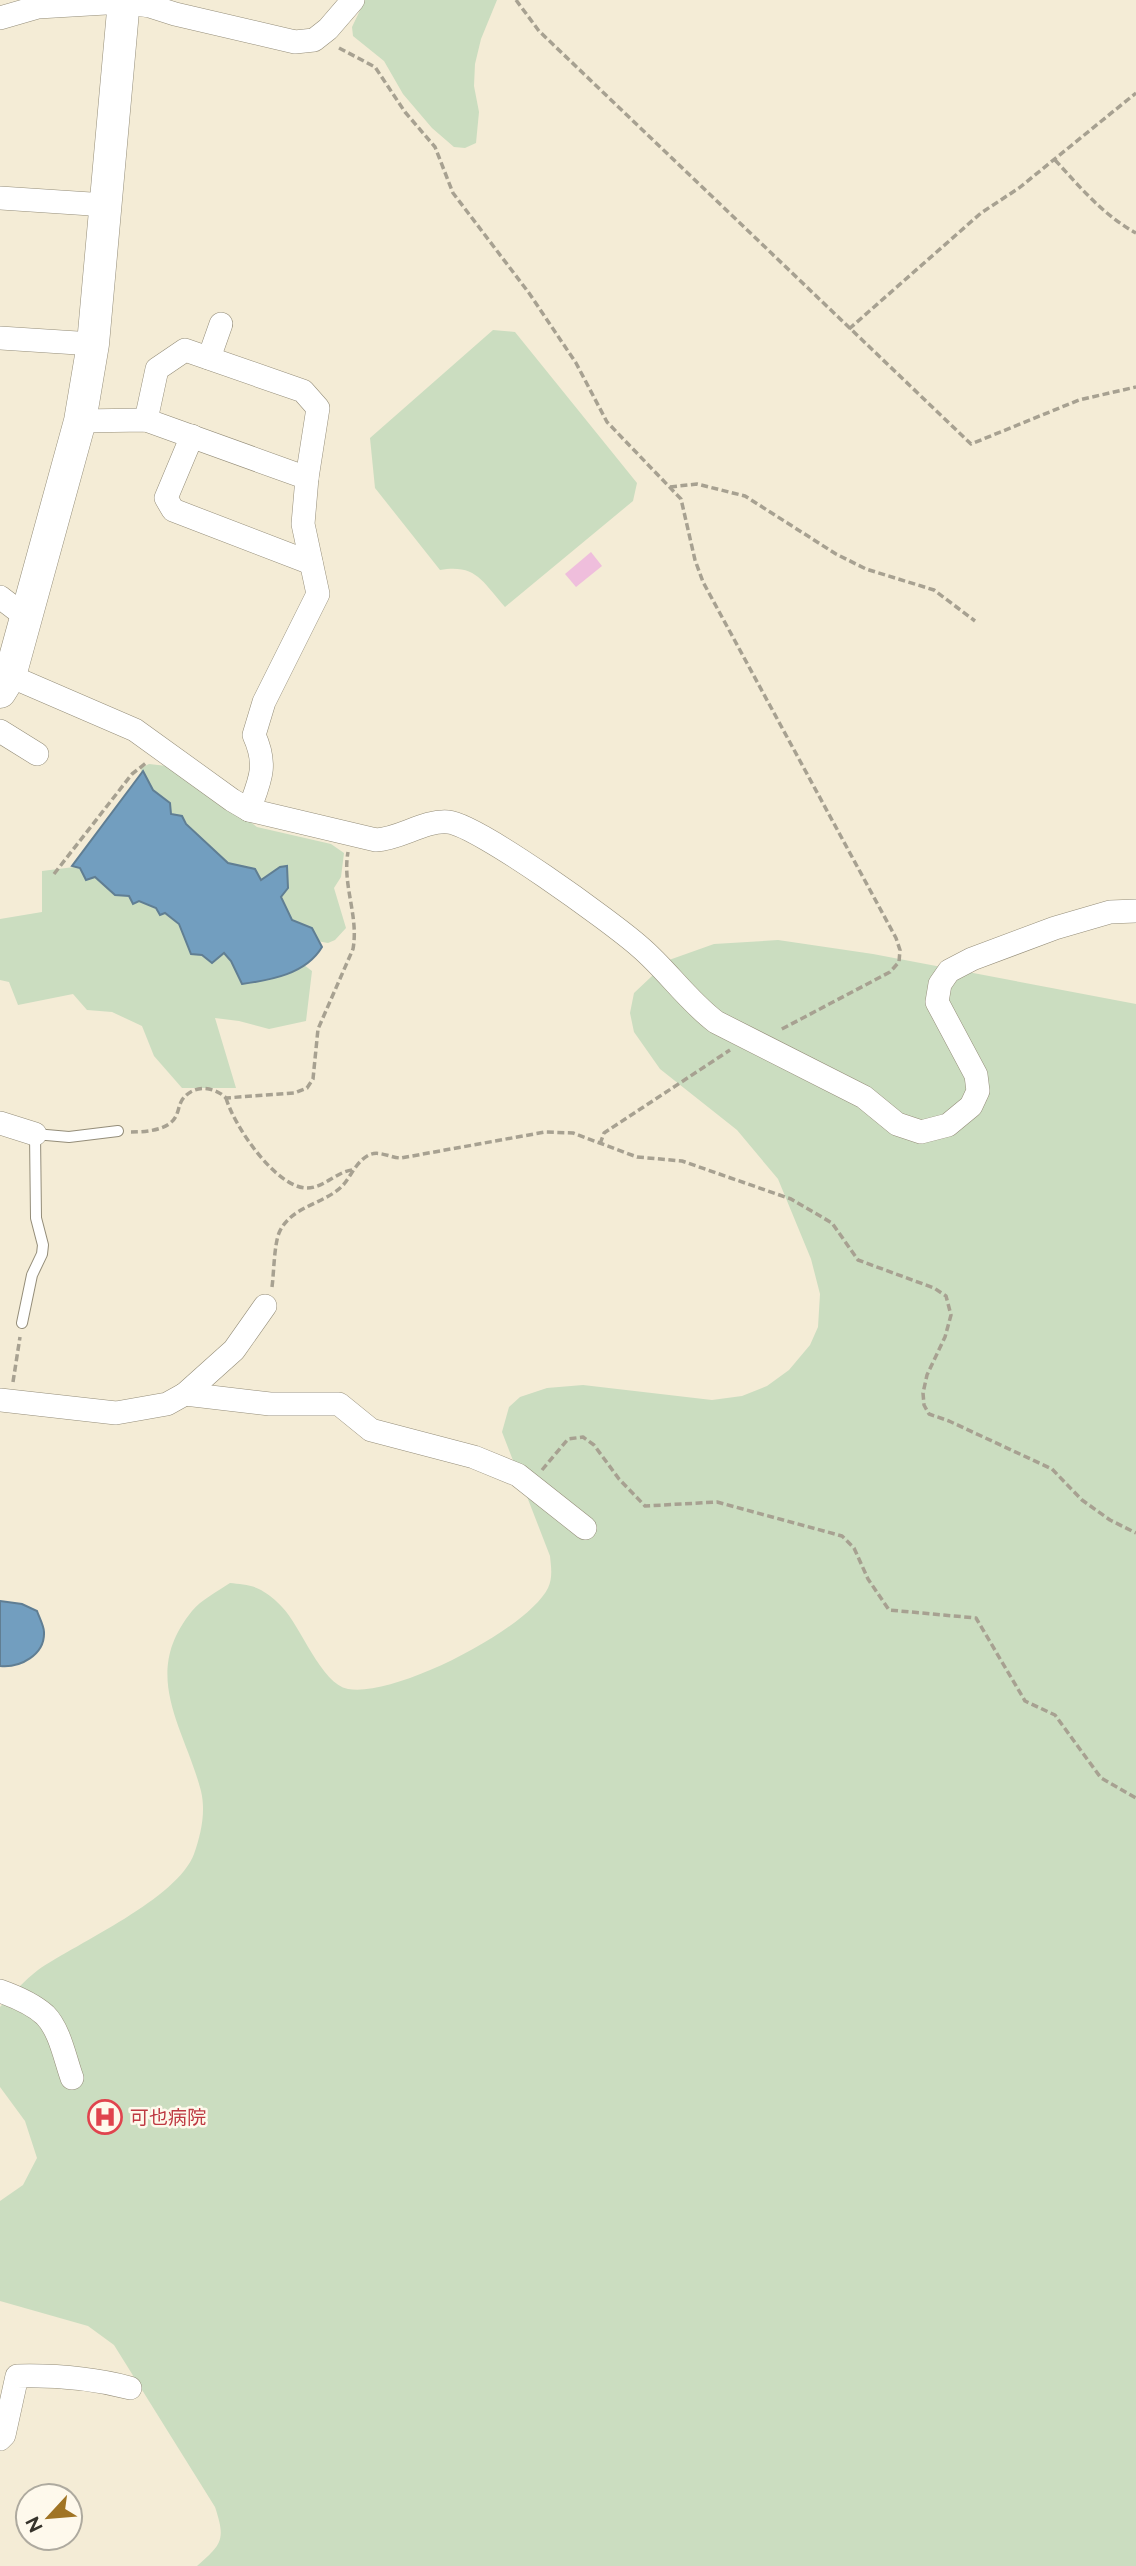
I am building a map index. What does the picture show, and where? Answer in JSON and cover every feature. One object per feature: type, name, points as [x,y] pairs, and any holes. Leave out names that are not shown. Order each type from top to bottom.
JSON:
[{"type":"street","points":[[0,18],[37,3],[123,1],[295,43],[314,40],[328,29],[353,0]]},
{"type":"street","points":[[123,1],[93,344],[80,421],[5,684],[135,730],[249,810],[376,840],[450,822],[492,842],[616,927],[642,949],[699,1009],[755,1043],[864,1097],[897,1124],[921,1132],[948,1125],[971,1106],[978,1091],[976,1075],[937,1002],[940,984],[949,971],[972,959],[1055,928],[1110,912],[1136,911]]},
{"type":"street","points":[[0,198],[106,205]]},
{"type":"street","points":[[208,358],[220,324]]},
{"type":"street","points":[[0,338],[93,344]]},
{"type":"street","points":[[146,420],[157,369],[185,350],[303,391],[318,408],[303,524],[318,594],[264,702],[254,735],[262,753],[262,772],[249,810]]},
{"type":"street","points":[[80,421],[146,420],[307,478]]},
{"type":"street","points":[[192,436],[166,498],[173,510],[311,563]]},
{"type":"street","points":[[0,597],[26,617]]},
{"type":"street","points":[[0,732],[37,754]]},
{"type":"street","points":[[0,1123],[35,1134]]},
{"type":"street","points":[[5,1400],[116,1413],[167,1404],[185,1394],[234,1350],[265,1306]]},
{"type":"street","points":[[185,1394],[270,1404],[339,1404],[371,1430],[474,1457],[518,1475],[584,1528]]},
{"type":"street","points":[[0,1991],[13,1995],[45,2016],[55,2033],[72,2078]]},
{"type":"street","points":[[0,2439],[4,2435],[7,2388],[17,2376],[55,2375],[96,2379],[131,2388]]},
{"type":"lane","points":[[22,1323],[32,1275],[42,1254],[43,1245],[36,1218],[35,1134],[69,1137],[118,1131]]},
{"type":"path","points":[[516,0],[539,31],[971,444],[1079,400],[1136,387]]},
{"type":"path","points":[[314,40],[340,48],[375,67],[405,113],[435,147],[453,193],[529,293],[576,363],[607,422],[681,499],[703,582],[896,938],[900,950],[899,962],[890,972],[755,1043],[604,1133],[600,1144]]},
{"type":"path","points":[[849,329],[981,213],[1018,188],[1136,93]]},
{"type":"path","points":[[1055,159],[1090,198],[1118,223],[1136,233]]},
{"type":"path","points":[[670,487],[697,484],[744,496],[836,554],[866,569],[934,590],[975,621]]},
{"type":"path","points":[[54,874],[132,774],[162,750]]},
{"type":"path","points":[[226,1098],[294,1093],[307,1088],[313,1079],[318,1029],[356,936],[345,866],[350,835]]},
{"type":"path","points":[[118,1131],[136,1132],[162,1128],[177,1117],[182,1100],[191,1092],[205,1087],[218,1090],[226,1098],[240,1131],[276,1172],[295,1186],[310,1188],[326,1183],[344,1171],[352,1170]]},
{"type":"path","points":[[265,1306],[272,1291],[279,1233],[302,1209],[334,1193],[344,1184],[352,1170],[370,1155],[379,1153],[401,1158],[545,1132],[573,1133],[637,1157],[682,1161],[791,1199],[831,1223],[858,1260],[934,1288],[946,1296],[951,1315],[945,1337],[925,1384],[924,1405],[929,1414],[1052,1469],[1082,1500],[1110,1520],[1136,1533]]},
{"type":"path","points":[[5,1400],[22,1323]]},
{"type":"path","points":[[530,1486],[568,1439],[583,1437],[594,1445],[619,1479],[645,1506],[717,1502],[842,1536],[854,1548],[868,1579],[889,1610],[976,1618],[1025,1701],[1055,1716],[1101,1778],[1136,1798]]},
{"type":"green space","points":[[365,0],[497,0],[481,39],[475,64],[474,86],[479,112],[476,143],[465,148],[454,147],[432,128],[403,94],[384,61],[353,36],[352,27]]},
{"type":"green space","points":[[493,330],[515,332],[637,483],[633,501],[505,607],[484,582],[470,572],[440,570],[375,488],[370,438]]},
{"type":"green space","points":[[149,764],[176,767],[257,827],[331,844],[344,853],[341,877],[334,888],[346,928],[335,940],[328,943],[311,940],[257,884],[196,843],[142,783],[141,768]]},
{"type":"green space","points":[[90,865],[296,959],[312,971],[306,1021],[269,1029],[215,1018],[236,1088],[182,1088],[154,1056],[142,1026],[112,1012],[87,1010],[73,994],[18,1005],[9,982],[0,980],[0,919],[42,912],[42,871]]},
{"type":"green space","points":[[778,940],[873,954],[1136,1004],[1136,2566],[197,2566],[220,2541],[215,2507],[114,2345],[88,2326],[0,2301],[0,2201],[23,2185],[37,2158],[25,2121],[0,2087],[0,2007],[38,1970],[148,1903],[184,1871],[194,1854],[202,1823],[201,1791],[177,1722],[168,1679],[169,1657],[177,1634],[200,1603],[230,1583],[261,1590],[278,1602],[289,1616],[329,1677],[348,1689],[369,1689],[426,1672],[458,1657],[515,1622],[536,1604],[550,1584],[550,1556],[502,1432],[509,1407],[520,1397],[547,1388],[583,1385],[712,1400],[742,1396],[767,1386],[789,1370],[810,1345],[818,1327],[820,1294],[811,1259],[778,1179],[737,1130],[660,1069],[634,1032],[630,1013],[634,993],[669,960],[714,944]]},
{"type":"water","points":[[143,771],[153,790],[170,803],[171,814],[182,816],[186,824],[228,863],[255,869],[261,880],[280,867],[287,866],[288,888],[281,897],[292,920],[312,928],[322,947],[307,964],[276,978],[242,984],[224,953],[212,963],[202,955],[191,954],[179,924],[165,913],[160,915],[156,908],[139,901],[133,904],[129,896],[115,895],[95,877],[86,880],[80,868],[72,866]]},
{"type":"water","points":[[0,1601],[22,1604],[37,1611],[43,1627],[43,1640],[36,1653],[15,1665],[0,1666]]},
{"type":"building","points":[[591,552],[602,566],[576,587],[565,574]]},
{"type":"place","name":"可也病院","points":[[105,2117]]}]
